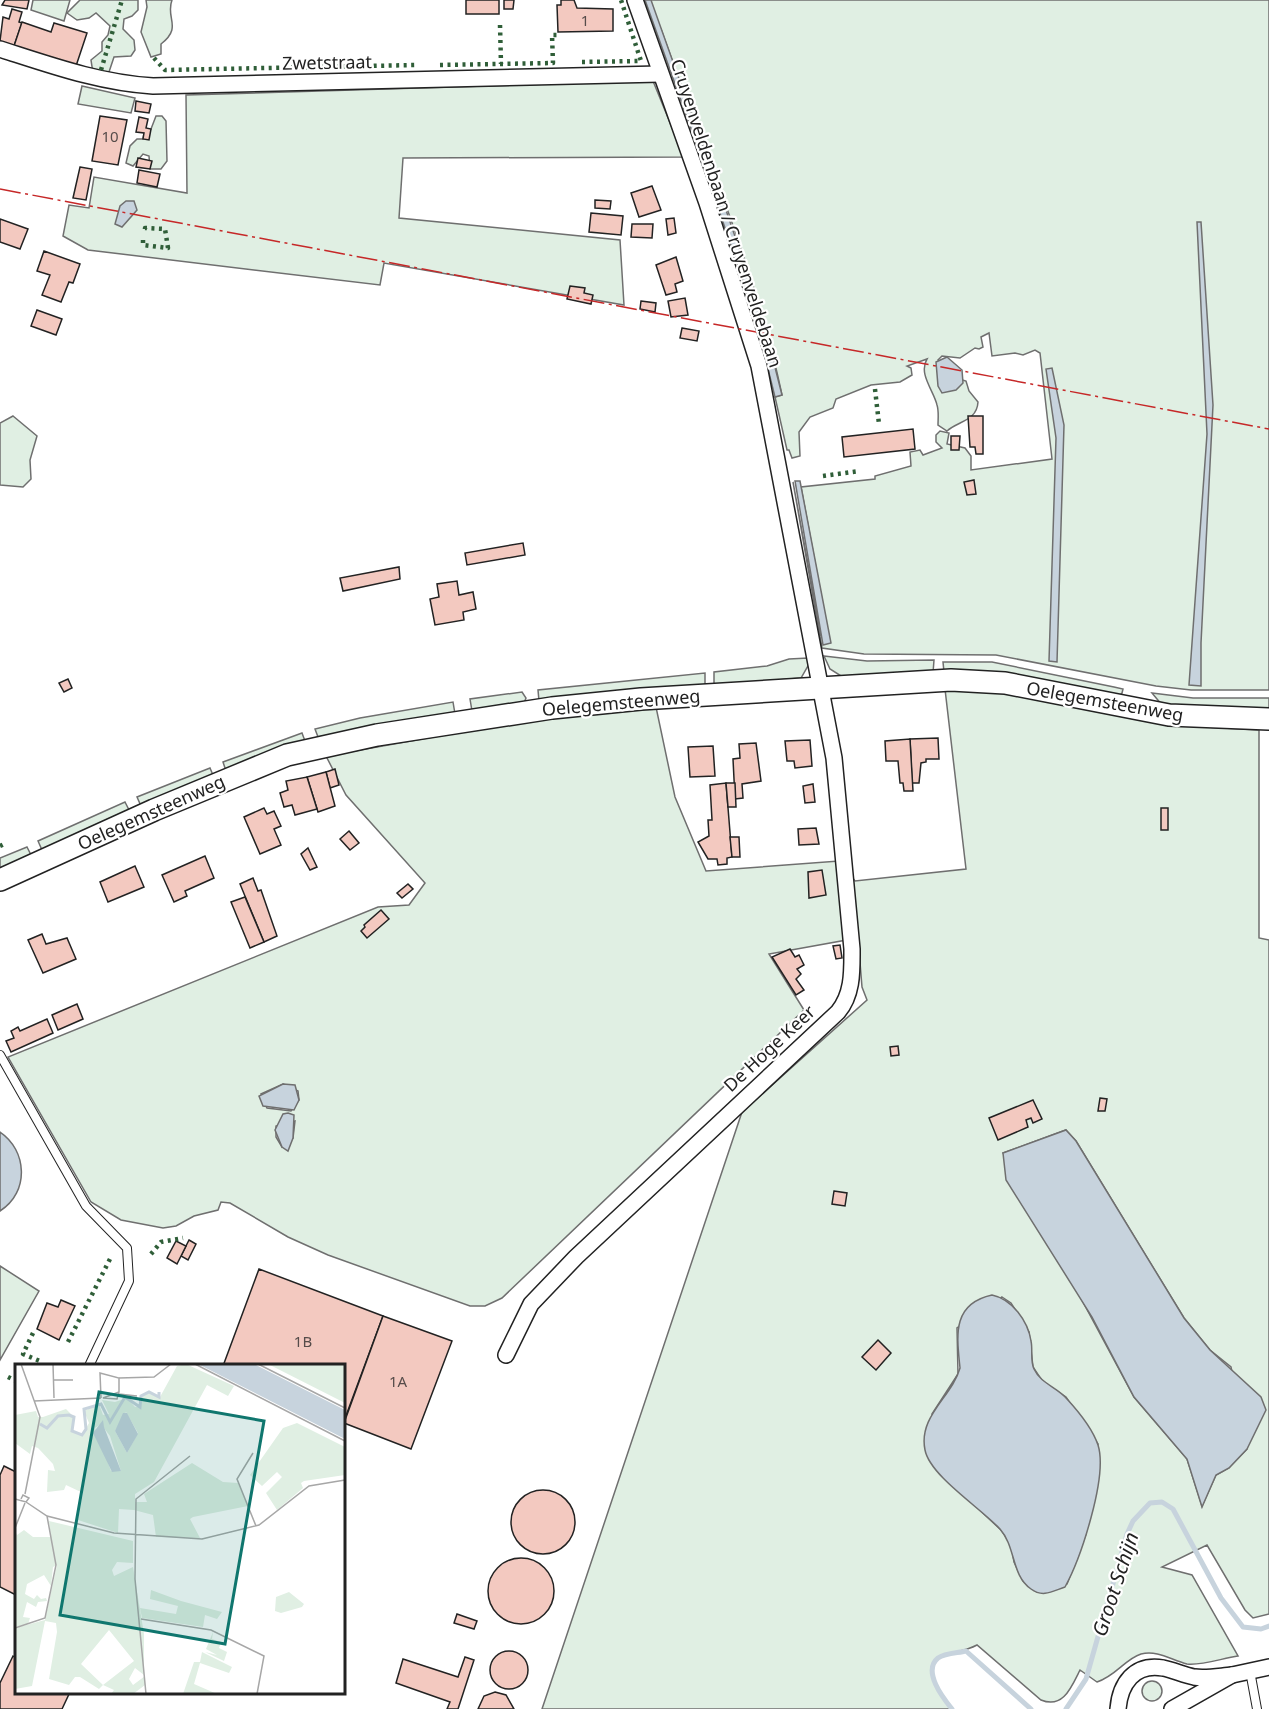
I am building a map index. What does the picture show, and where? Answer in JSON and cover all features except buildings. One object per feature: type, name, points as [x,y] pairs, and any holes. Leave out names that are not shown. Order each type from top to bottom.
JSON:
[{"type":"street","name":"Cruyenveldenbaan / Cruyenveldebaan","points":[[635,0],[707,204],[759,366],[821,687]]},
{"type":"street","name":"Zwetstraat","points":[[0,49],[85,76],[122,84],[153,86],[660,74]]},
{"type":"street","name":"Oelegemsteenweg","points":[[0,880],[257,766],[312,748],[421,727],[552,708],[641,699],[930,680],[1005,683],[1168,714],[1269,720]]},
{"type":"street","name":"De Hoge Keer","points":[[506,1356],[531,1304],[576,1257],[845,1004],[851,980],[852,949],[834,758],[821,687]]},
{"type":"street","points":[[1118,1709],[1124,1683],[1134,1673],[1148,1668],[1163,1668],[1196,1677],[1232,1675],[1269,1667]]},
{"type":"street","points":[[1172,1709],[1232,1675]]},
{"type":"lane","points":[[0,1055],[86,1206],[127,1248],[129,1281],[89,1364]]},
{"type":"lane","points":[[1250,1671],[1257,1709]]},
{"type":"green space","points":[[33,0],[70,0],[64,21],[31,10]]},
{"type":"green space","points":[[80,0],[138,0],[138,10],[132,16],[124,19],[123,29],[134,40],[135,50],[131,56],[114,57],[108,75],[93,73],[91,60],[102,51],[102,42],[108,35],[110,26],[96,13],[89,18],[77,20],[67,13]]},
{"type":"green space","points":[[146,0],[172,0],[170,6],[171,32],[161,44],[161,54],[151,57],[141,32],[147,7]]},
{"type":"green space","points":[[632,0],[1269,0],[1269,690],[1191,690],[1156,686],[996,655],[864,654],[822,648],[793,482],[821,635],[826,643],[830,643],[801,487],[875,479],[875,476],[911,466],[910,452],[920,450],[923,455],[942,448],[936,442],[936,435],[940,431],[949,433],[947,444],[965,448],[971,456],[971,470],[1052,459],[1040,353],[1035,350],[1023,355],[1015,353],[992,356],[989,333],[981,337],[983,347],[979,349],[975,348],[960,358],[942,356],[938,360],[959,379],[966,381],[969,391],[978,402],[971,417],[947,431],[938,425],[938,407],[924,371],[927,359],[907,366],[911,368],[912,375],[900,382],[871,385],[836,399],[833,408],[810,417],[799,432],[800,456],[792,458],[787,450],[775,397],[782,395],[771,348],[728,210],[661,29],[648,28]]},
{"type":"green space","points":[[653,81],[684,157],[403,158],[399,218],[620,240],[624,305],[384,263],[380,285],[88,250],[63,236],[69,205],[89,208],[94,177],[187,193],[186,95]]},
{"type":"green space","points":[[82,86],[135,98],[131,113],[78,104]]},
{"type":"green space","points":[[156,116],[162,116],[166,121],[167,161],[161,169],[150,169],[149,156],[143,154],[133,166],[126,163],[130,146],[137,139],[143,139],[144,133],[151,129]]},
{"type":"green space","points":[[13,416],[37,436],[30,460],[31,479],[23,487],[0,485],[0,423]]},
{"type":"green space","points":[[824,656],[867,661],[934,660],[933,673],[841,676],[830,669]]},
{"type":"green space","points":[[808,658],[809,664],[801,678],[714,685],[714,672],[767,666],[789,659]]},
{"type":"green space","points":[[943,662],[992,662],[1123,689],[1118,697],[944,672]]},
{"type":"green space","points":[[705,673],[705,686],[539,701],[538,690]]},
{"type":"green space","points":[[945,689],[994,691],[1170,725],[1259,730],[1259,938],[1269,940],[1269,1614],[1253,1618],[1245,1610],[1207,1545],[1162,1567],[1192,1575],[1238,1656],[1205,1663],[1187,1664],[1159,1654],[1141,1654],[1135,1656],[1110,1676],[1097,1682],[1080,1670],[1065,1695],[1055,1702],[1041,1700],[977,1645],[935,1660],[933,1674],[935,1682],[952,1709],[542,1709],[742,1112],[867,1000],[862,987],[858,938],[769,954],[804,1010],[502,1298],[485,1306],[470,1306],[328,1255],[288,1237],[230,1203],[221,1202],[218,1210],[194,1216],[176,1226],[163,1228],[121,1220],[91,1202],[8,1057],[378,907],[409,905],[425,883],[346,795],[326,756],[536,719],[656,707],[675,797],[706,871],[839,861],[855,881],[966,869]],"holes":[[[283,1084],[298,1091],[299,1100],[291,1111],[267,1108],[261,1094]],[[295,1121],[293,1138],[282,1147],[276,1137],[276,1126]],[[1066,1130],[1076,1141],[1184,1318],[1210,1350],[1231,1367],[1247,1449],[1229,1468],[1216,1475],[1202,1506],[1187,1459],[1134,1397],[1003,1153]],[[1002,1297],[1011,1303],[1029,1332],[1033,1367],[1043,1382],[1066,1397],[1098,1444],[1086,1534],[1067,1584],[1057,1589],[1037,1592],[1023,1581],[1014,1562],[1011,1544],[1001,1530],[941,1474],[932,1414],[958,1374],[957,1328]]]},
{"type":"green space","points":[[522,692],[526,698],[524,703],[472,711],[470,699]]},
{"type":"green space","points":[[1152,693],[1193,698],[1269,698],[1269,711],[1162,705]]},
{"type":"green space","points":[[453,702],[455,714],[318,737],[315,729],[360,718]]},
{"type":"green space","points":[[302,733],[305,741],[226,771],[223,762]]},
{"type":"green space","points":[[210,768],[213,775],[141,806],[137,797]]},
{"type":"green space","points":[[125,802],[129,810],[42,850],[38,841]]},
{"type":"green space","points":[[27,847],[31,855],[0,869],[0,858]]},
{"type":"green space","points":[[0,1266],[39,1291],[0,1360]]},
{"type":"green space","points":[[1152,1681],[1159,1684],[1162,1691],[1159,1698],[1152,1701],[1145,1698],[1142,1691],[1145,1684]]},
{"type":"shaded area","points":[[645,0],[651,0],[704,149],[699,151]]},
{"type":"shaded area","points":[[716,181],[761,312],[782,395],[775,397],[754,313],[711,187]]},
{"type":"shaded area","points":[[126,201],[134,201],[137,210],[122,227],[115,224],[120,206]]},
{"type":"shaded area","points":[[1197,222],[1201,222],[1213,405],[1201,643],[1201,686],[1189,685],[1207,434]]},
{"type":"shaded area","points":[[947,357],[962,370],[963,383],[956,390],[942,393],[938,386],[936,362]]},
{"type":"shaded area","points":[[1052,368],[1064,425],[1057,662],[1049,661],[1056,438],[1046,369]]},
{"type":"shaded area","points":[[795,481],[800,481],[831,643],[823,645]]},
{"type":"shaded area","points":[[283,1084],[295,1085],[299,1100],[294,1110],[263,1106],[259,1096]]},
{"type":"shaded area","points":[[283,1114],[294,1115],[293,1138],[288,1151],[282,1147],[275,1130]]},
{"type":"shaded area","points":[[1066,1130],[1076,1141],[1184,1318],[1210,1350],[1261,1397],[1266,1410],[1247,1449],[1229,1468],[1216,1475],[1202,1507],[1187,1459],[1134,1397],[1092,1317],[1006,1180],[1003,1153]]},
{"type":"shaded area","points":[[0,1132],[16,1149],[21,1171],[16,1193],[10,1203],[0,1211]]},
{"type":"shaded area","points":[[992,1295],[1006,1301],[1023,1319],[1032,1344],[1034,1369],[1045,1382],[1071,1404],[1089,1427],[1098,1445],[1099,1476],[1085,1538],[1065,1587],[1048,1593],[1035,1592],[1025,1583],[1017,1569],[1009,1544],[1000,1529],[946,1481],[929,1460],[925,1450],[926,1427],[960,1368],[958,1334],[963,1314],[979,1299]]},
{"type":"waterway","name":"Groot Schijn","points":[[1066,1709],[1086,1679],[1127,1534],[1133,1521],[1150,1503],[1162,1502],[1173,1509],[1221,1598],[1243,1627],[1261,1629],[1269,1626]]},
{"type":"waterway","name":"Groot Schijn","points":[[952,1709],[936,1684],[932,1670],[934,1663],[941,1656],[966,1651],[1031,1709]]},
{"type":"hedge","points":[[101,70],[122,0]]},
{"type":"hedge","points":[[582,62],[641,61],[621,0]]},
{"type":"hedge","points":[[500,25],[501,64]]},
{"type":"hedge","points":[[440,65],[553,63],[552,35],[559,35]]},
{"type":"hedge","points":[[154,58],[165,70],[417,65]]},
{"type":"hedge","points":[[143,240],[143,245],[168,248],[165,229],[145,228],[145,233]]},
{"type":"hedge","points":[[875,389],[879,424]]},
{"type":"hedge","points":[[823,476],[860,471]]},
{"type":"hedge","points":[[0,846],[6,843]]},
{"type":"hedge","points":[[151,1254],[161,1242],[183,1238]]},
{"type":"hedge","points":[[68,1342],[112,1255]]},
{"type":"hedge","points":[[33,1333],[23,1354],[42,1362]]},
{"type":"hedge","points":[[8,1377],[15,1380]]},
{"type":"power","points":[[0,189],[1269,429]]}]
